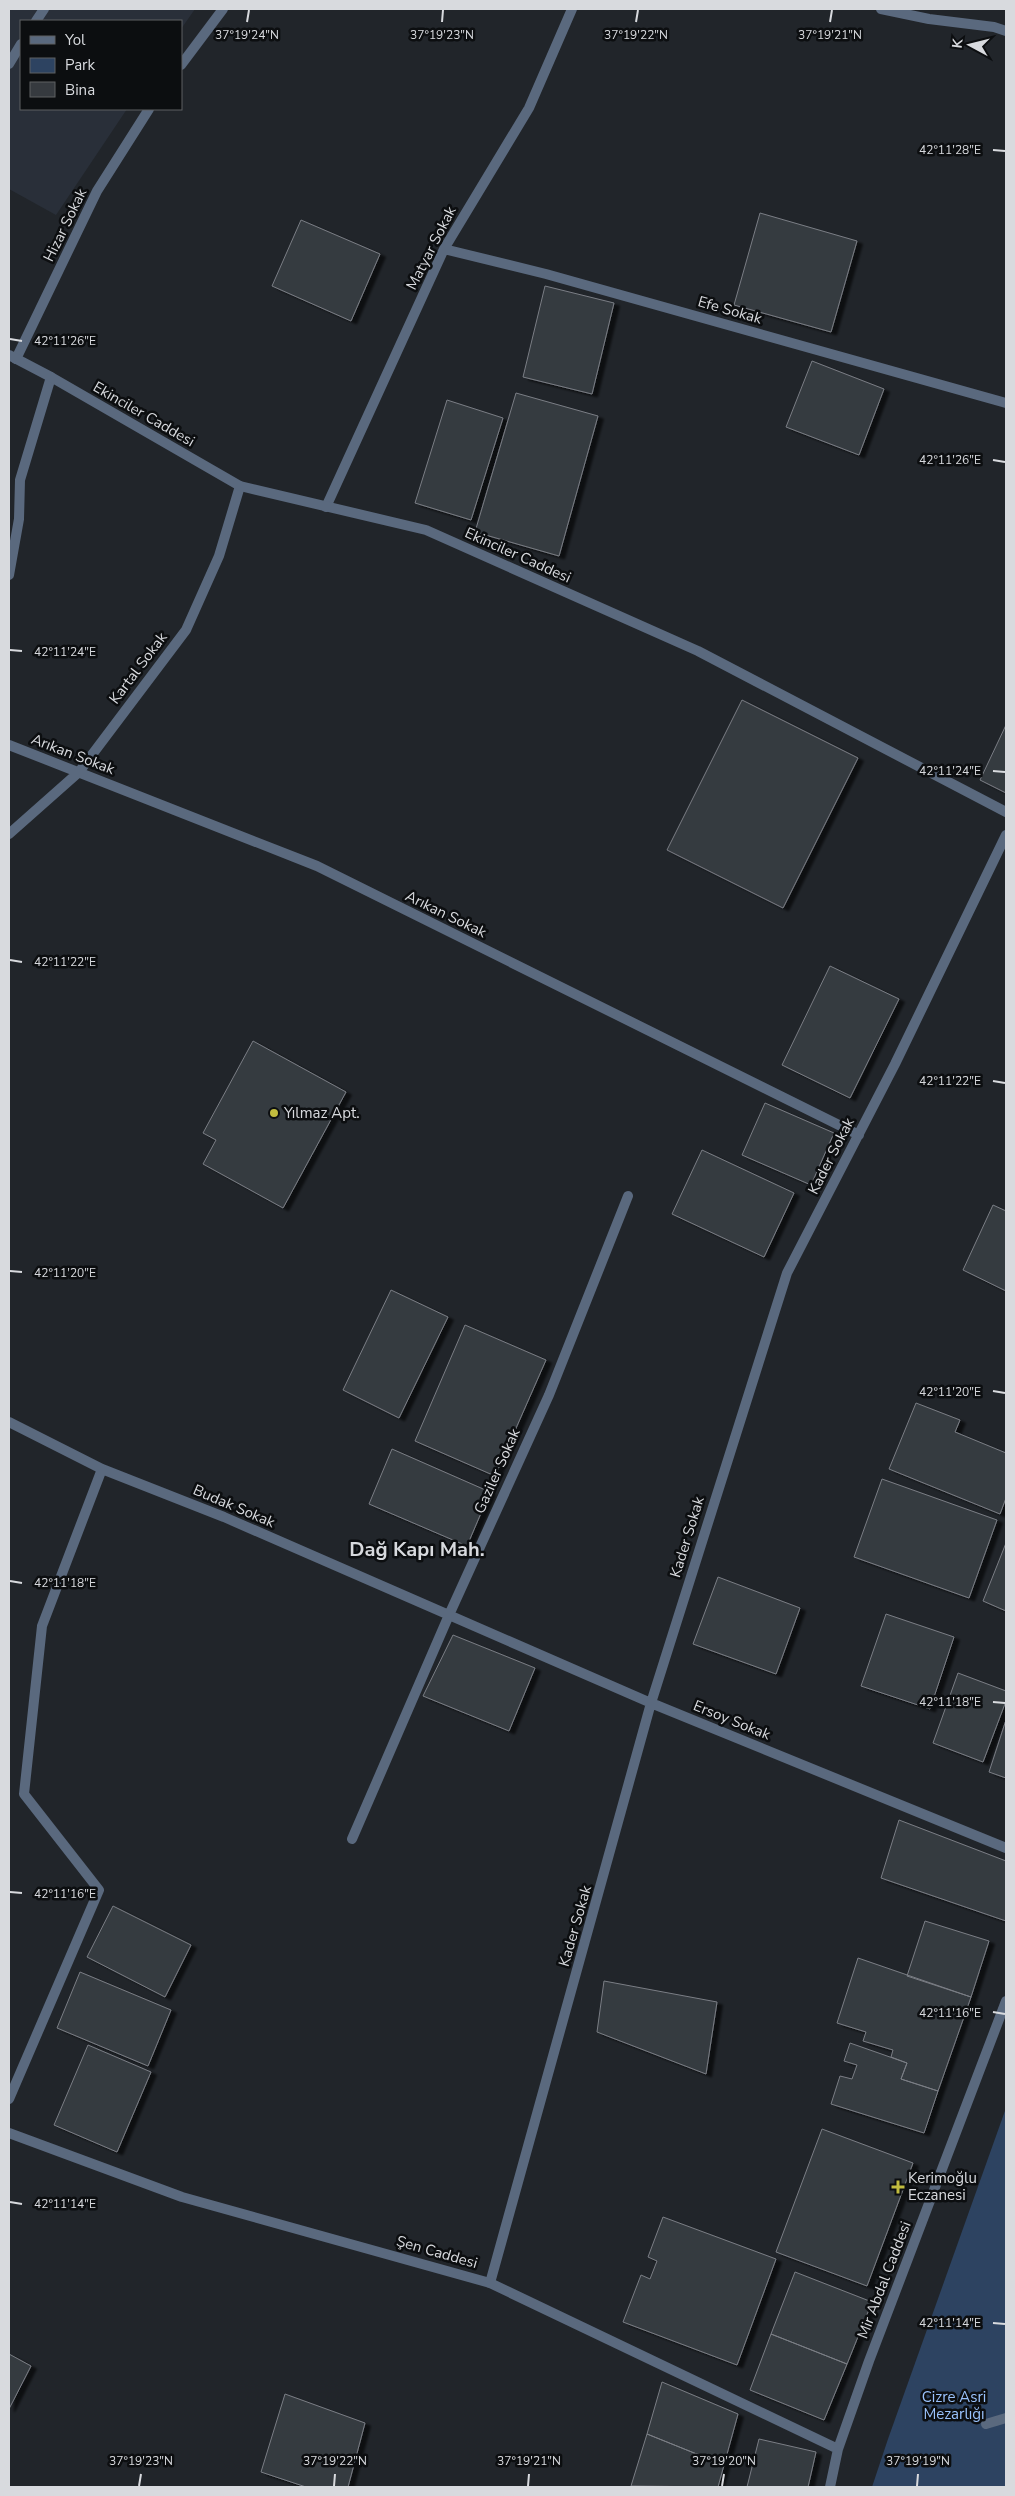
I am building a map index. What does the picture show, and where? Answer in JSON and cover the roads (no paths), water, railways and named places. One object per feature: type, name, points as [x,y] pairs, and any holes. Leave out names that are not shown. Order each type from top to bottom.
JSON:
[{"type":"street","points":[[37,20],[44,9]]},
{"type":"street","points":[[182,64],[223,9]]},
{"type":"street","name":"Matyar Sokak","points":[[326,506],[444,249],[529,108],[572,9]]},
{"type":"street","points":[[881,9],[929,20],[994,27],[1006,31]]},
{"type":"street","points":[[9,64],[20,46]]},
{"type":"street","name":"Hizar Sokak","points":[[12,357],[97,191],[148,110]]},
{"type":"street","name":"Efe Sokak","points":[[444,249],[546,274],[1006,402]]},
{"type":"street","name":"Ekinciler Caddesi","points":[[12,357],[51,377],[240,486],[426,530],[698,650],[1006,812]]},
{"type":"street","points":[[9,575],[19,519],[20,480],[51,377]]},
{"type":"street","name":"Kartal Sokak","points":[[9,834],[78,772],[186,630],[219,556],[240,486]]},
{"type":"street","name":"Arıkan Sokak","points":[[9,745],[318,866],[859,1135]]},
{"type":"street","name":"Kader Sokak","points":[[490,2283],[617,1832],[651,1703],[787,1273],[859,1135],[1006,835]]},
{"type":"street","name":"Gaziler Sokak","points":[[352,1839],[449,1615],[548,1395],[628,1196]]},
{"type":"street","name":"Budak Sokak","points":[[9,1422],[102,1469],[224,1517],[449,1615]]},
{"type":"street","points":[[9,2099],[99,1890],[24,1794],[42,1626],[102,1469]]},
{"type":"street","name":"Ersoy Sokak","points":[[449,1615],[651,1703],[1006,1848]]},
{"type":"street","name":"Mir Abdal Caddesi","points":[[830,2487],[838,2449],[1006,2001]]},
{"type":"street","name":"Şen Caddesi","points":[[9,2133],[182,2197],[490,2283],[838,2449]]},
{"type":"street","points":[[986,2424],[1006,2418]]},
{"type":"place","name":"Yılmaz Apt.","points":[[274,1113]]},
{"type":"place","name":"Kerimoğlu Eczanesi","points":[[898,2187]]},
{"type":"district","name":"Dağ Kapı Mah.","points":[[417,1549]]},
{"type":"park label","name":"Cizre Asri Mezarlığı","points":[[954,2406]]}]
